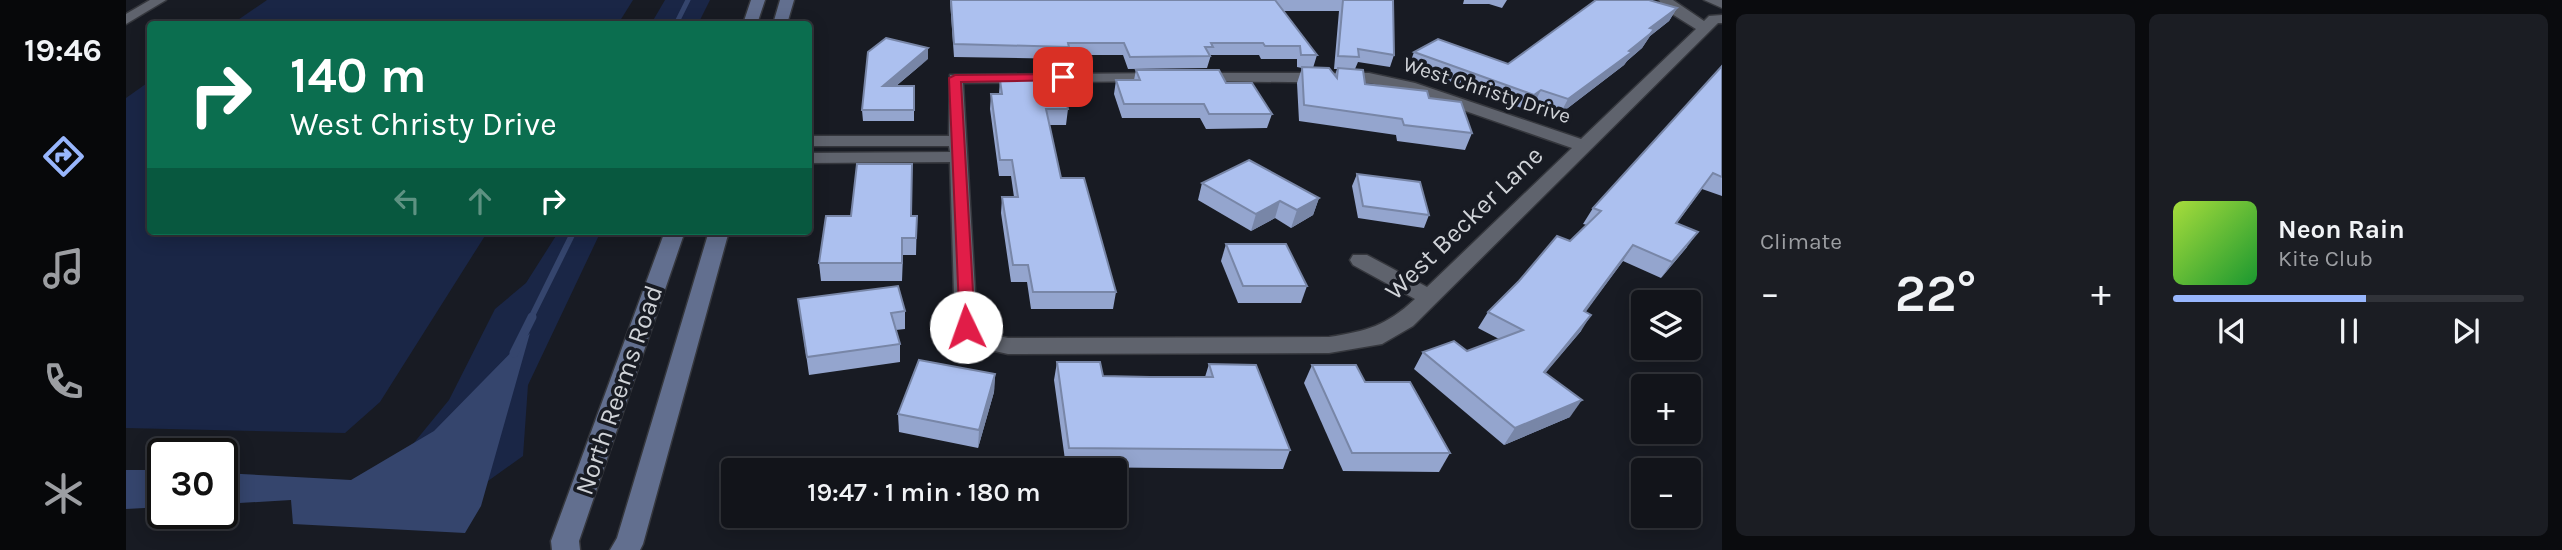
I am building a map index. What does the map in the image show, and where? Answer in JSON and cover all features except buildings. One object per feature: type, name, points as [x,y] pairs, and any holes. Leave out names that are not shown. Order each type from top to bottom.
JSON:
[{"type":"main road","points":[[751,21],[758,0]]},
{"type":"main road","points":[[781,21],[787,0]]},
{"type":"main road","name":"North Reems Road","points":[[566,550],[565,541],[674,235]]},
{"type":"main road","name":"North Reems Road","points":[[624,550],[629,544],[718,235]]},
{"type":"street","points":[[126,20],[159,0]]},
{"type":"street","name":"West Becker Lane","points":[[958,149],[966,327],[976,339],[1008,345],[1329,345],[1374,338],[1405,321],[1430,298],[1714,23],[1669,6],[1666,0]]},
{"type":"street","points":[[1711,0],[1722,4]]},
{"type":"street","name":"West Christy Drive","points":[[958,149],[955,78],[1291,75],[1369,78],[1409,86],[1584,146]]},
{"type":"street","points":[[812,142],[848,150]]},
{"type":"street","points":[[812,157],[848,150],[958,149]]},
{"type":"street","points":[[1360,260],[1430,298]]},
{"type":"shaded area","points":[[267,0],[633,0],[620,21],[236,21]]},
{"type":"shaded area","points":[[665,0],[710,0],[700,21],[653,21]]},
{"type":"shaded area","points":[[147,83],[147,235],[485,235],[380,402],[345,433],[126,428],[126,98]]},
{"type":"shaded area","points":[[556,235],[599,235],[528,385],[523,456],[460,501],[386,477],[449,400],[495,309],[526,283]]},
{"type":"shaded area","points":[[530,333],[481,506],[465,533],[293,524],[291,500],[238,503],[238,474],[351,480],[434,431]]},
{"type":"shaded area","points":[[126,470],[147,470],[147,508],[126,509]]},
{"type":"waterway","points":[[678,21],[688,0]]},
{"type":"waterway","points":[[531,318],[572,235]]},
{"type":"waterway","points":[[514,353],[532,317]]},
{"type":"route","points":[[966,327],[955,78],[1063,77]]}]
